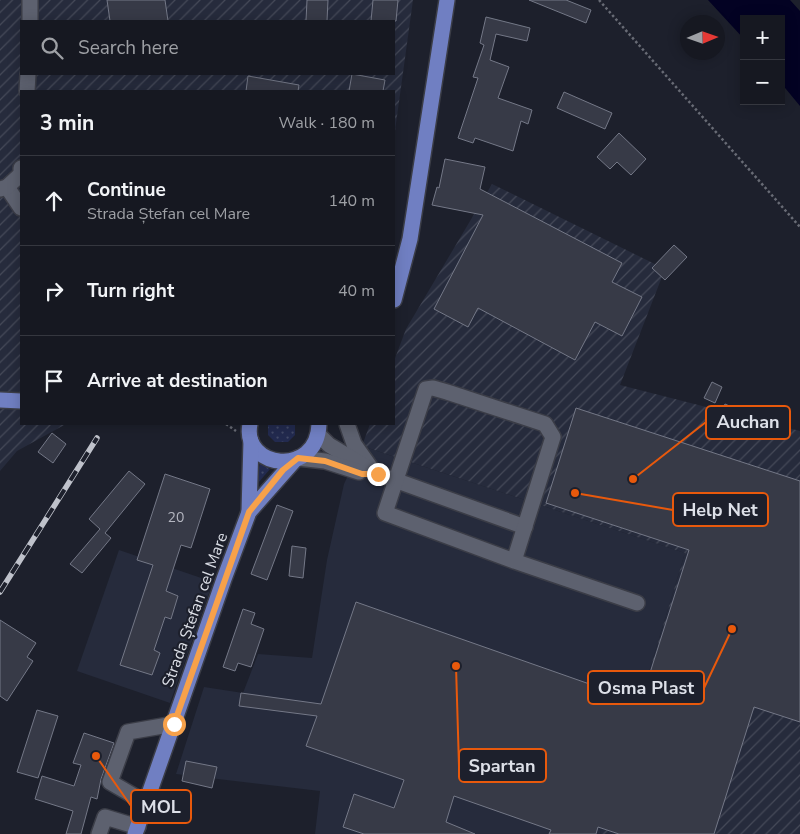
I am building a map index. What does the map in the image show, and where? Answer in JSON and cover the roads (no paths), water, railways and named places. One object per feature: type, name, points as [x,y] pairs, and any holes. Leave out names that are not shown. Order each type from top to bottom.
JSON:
[{"type":"main road","points":[[395,296],[410,239],[447,0]]},
{"type":"main road","points":[[0,400],[20,401]]},
{"type":"main road","name":"Strada Ștefan cel Mare","points":[[249,512],[296,460],[309,451],[318,429]]},
{"type":"main road","points":[[245,432],[264,456],[273,461],[296,460]]},
{"type":"main road","name":"Strada Ștefan cel Mare","points":[[136,830],[249,512],[245,432]]},
{"type":"lane","points":[[30,0],[30,20]]},
{"type":"lane","points":[[27,90],[28,75]]},
{"type":"lane","points":[[20,175],[4,188],[20,207]]},
{"type":"lane","points":[[514,561],[553,437],[545,424],[447,392],[433,388],[426,389],[385,513],[514,561],[637,603]]},
{"type":"lane","points":[[347,425],[354,444],[361,456],[378,474]]},
{"type":"lane","points":[[318,429],[329,445],[378,474],[524,527]]},
{"type":"lane","points":[[296,460],[325,461],[362,474],[378,474]]},
{"type":"lane","points":[[146,803],[110,782],[128,732],[174,724]]},
{"type":"lane","points":[[99,834],[105,817],[136,830]]},
{"type":"railway","points":[[0,592],[97,438]]},
{"type":"place","name":"Auchan","points":[[633,479]]},
{"type":"place","name":"Help Net","points":[[575,493]]},
{"type":"place","name":"Osma Plast","points":[[732,629]]},
{"type":"place","name":"Spartan","points":[[456,666]]},
{"type":"place","name":"MOL","points":[[96,756]]}]
